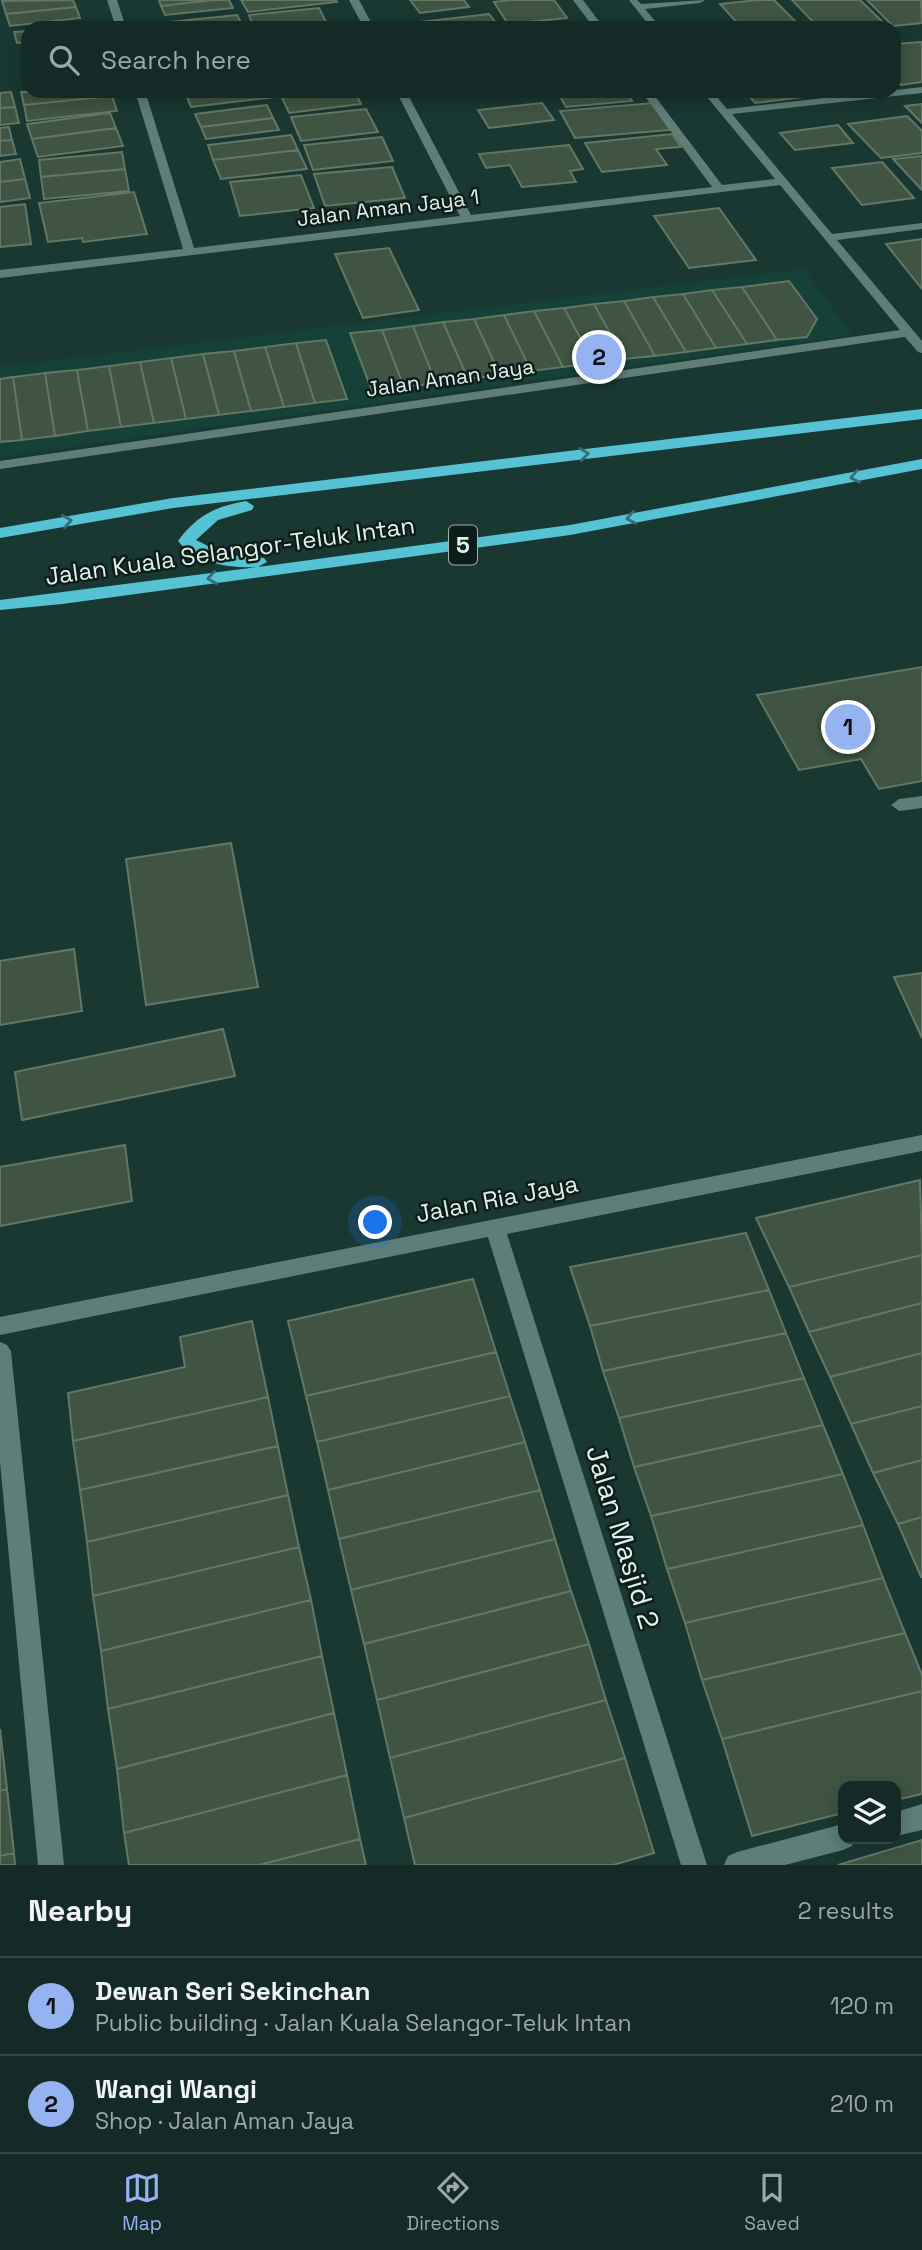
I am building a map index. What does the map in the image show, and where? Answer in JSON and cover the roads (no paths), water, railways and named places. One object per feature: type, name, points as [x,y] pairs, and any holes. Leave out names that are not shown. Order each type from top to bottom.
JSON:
[{"type":"highway","name":"Jalan Kuala Selangor-Teluk Intan","points":[[0,533],[173,503],[922,414]]},
{"type":"highway","points":[[540,459],[222,510],[197,526],[187,541],[208,557],[246,564],[570,530]]},
{"type":"highway","name":"Jalan Kuala Selangor-Teluk Intan","points":[[0,605],[62,599],[570,530],[922,464]]},
{"type":"street","points":[[112,0],[119,21]]},
{"type":"street","points":[[354,0],[365,21]]},
{"type":"street","points":[[578,0],[594,21]]},
{"type":"street","points":[[635,3],[700,0]]},
{"type":"street","points":[[635,3],[650,21]]},
{"type":"street","points":[[901,92],[922,90]]},
{"type":"street","points":[[142,98],[188,251]]},
{"type":"street","points":[[405,98],[467,218]]},
{"type":"street","points":[[651,98],[719,189]]},
{"type":"street","points":[[713,98],[922,349]]},
{"type":"street","points":[[724,112],[850,98]]},
{"type":"street","name":"Jalan Aman Jaya 1","points":[[0,274],[780,181]]},
{"type":"street","points":[[827,238],[922,226]]},
{"type":"street","name":"Jalan Aman Jaya","points":[[0,464],[907,333]]},
{"type":"street","points":[[899,806],[922,802]]},
{"type":"street","name":"Jalan Ria Jaya","points":[[0,1326],[922,1143]]},
{"type":"street","name":"Jalan Masjid 2","points":[[495,1226],[694,1865]]},
{"type":"street","points":[[0,1351],[51,1865]]},
{"type":"street","points":[[901,1823],[922,1817]]},
{"type":"street","points":[[737,1865],[838,1838]]},
{"type":"place","name":"Wangi Wangi","points":[[599,357]]},
{"type":"place","name":"Dewan Seri Sekinchan","points":[[848,727]]}]
